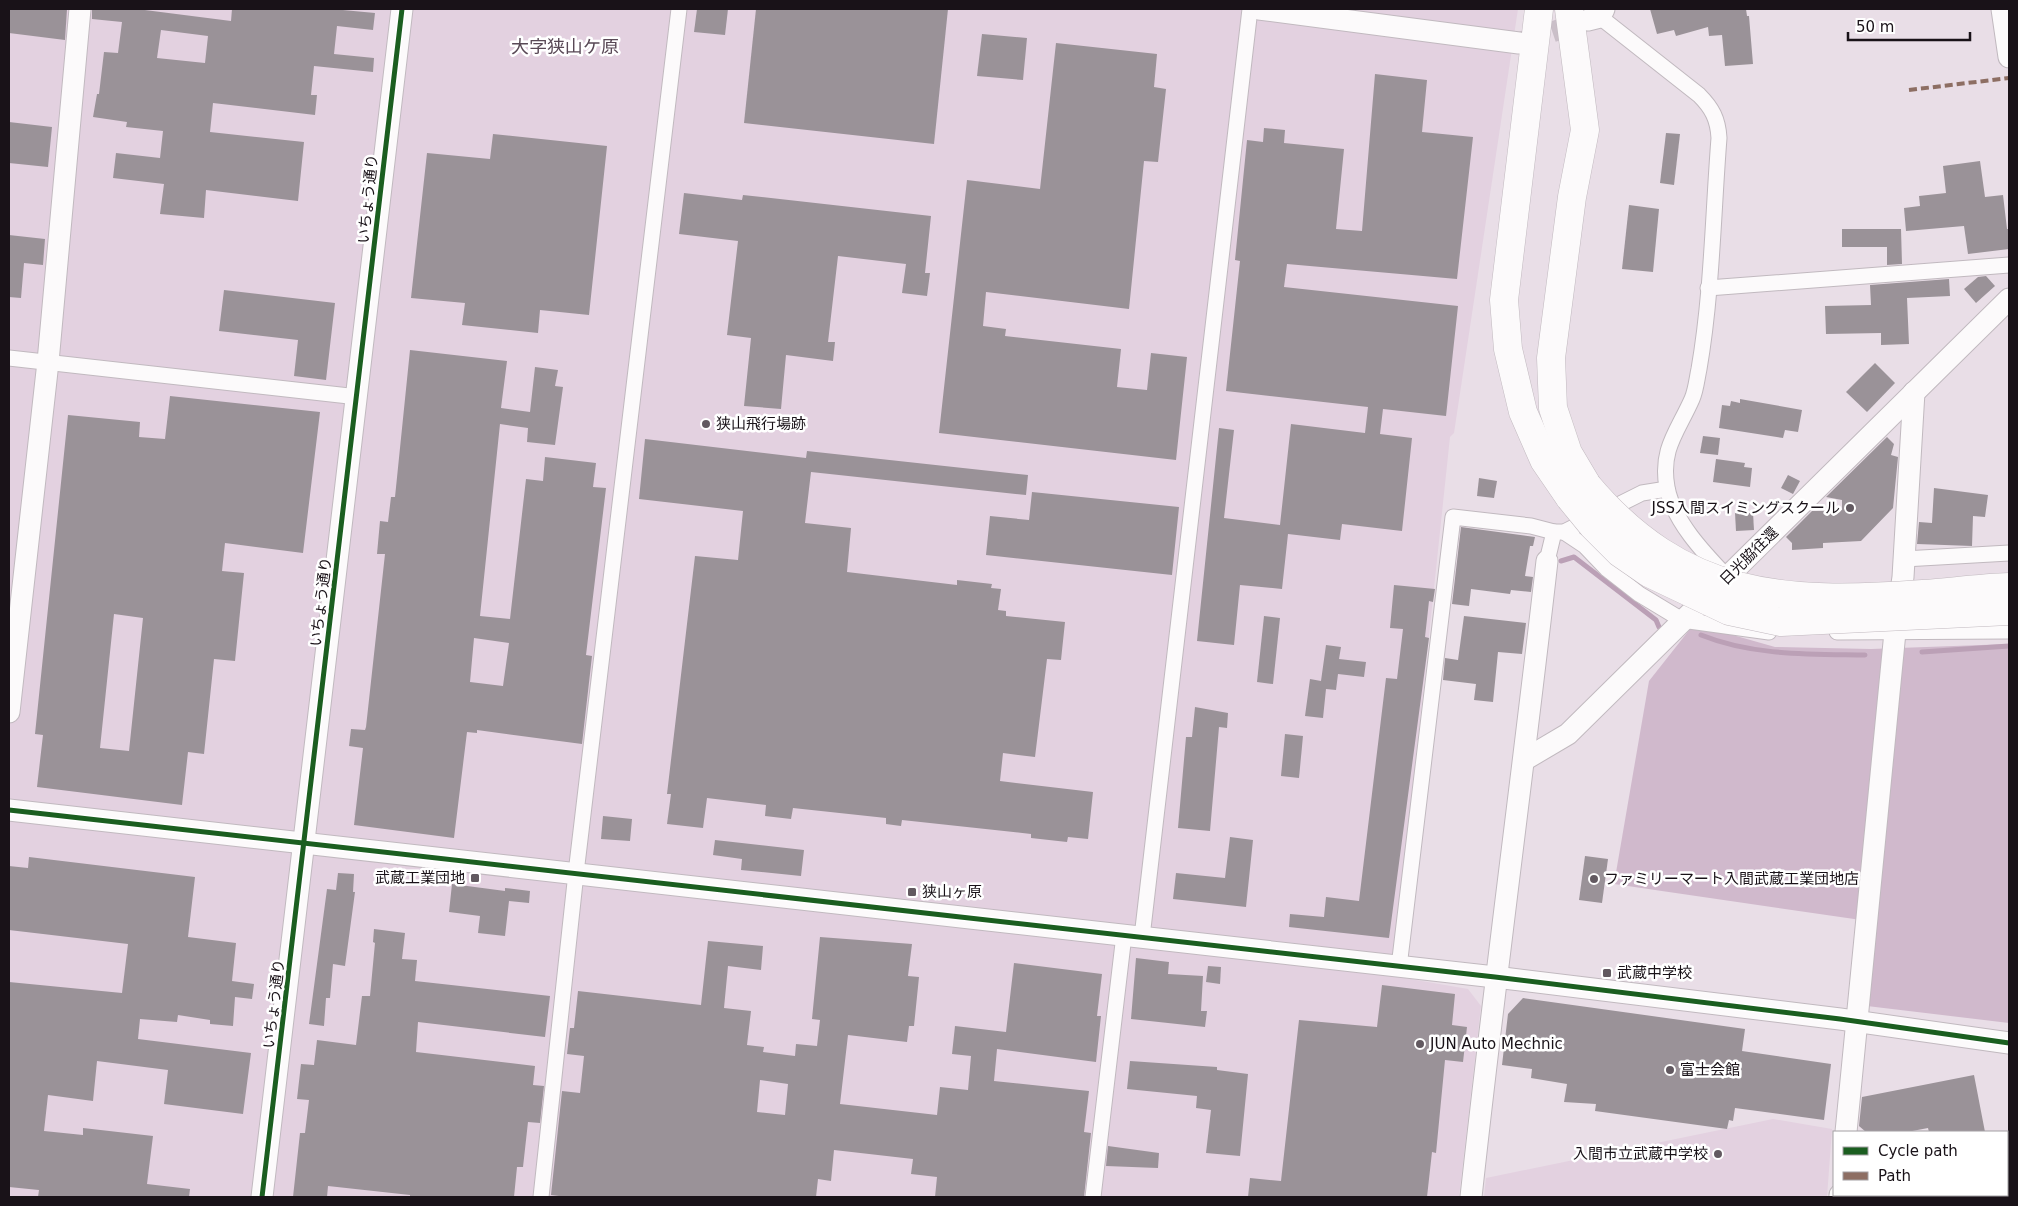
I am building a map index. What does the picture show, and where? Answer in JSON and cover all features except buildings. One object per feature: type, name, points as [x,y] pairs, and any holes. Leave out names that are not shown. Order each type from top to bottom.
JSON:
[{"type":"highway","points":[[1539,9],[1504,300],[1508,349],[1524,412],[1544,460],[1579,491]]},
{"type":"highway","points":[[1590,14],[1585,130],[1572,197],[1551,358],[1553,408],[1579,491],[1592,525],[1628,558],[1649,573],[1729,611],[1781,622],[2006,604]]},
{"type":"street","points":[[9,712],[48,362],[80,9]]},
{"type":"street","name":"いちょう通り","points":[[262,1197],[306,843],[402,9]]},
{"type":"street","points":[[541,1197],[576,873],[679,9]]},
{"type":"street","points":[[1093,1197],[1133,936],[1250,9]]},
{"type":"street","points":[[1259,9],[1519,43]]},
{"type":"street","points":[[2002,9],[2009,57]]},
{"type":"street","points":[[1590,14],[1699,95],[1710,106],[1716,117],[1719,138],[1708,288],[1695,390],[1668,444],[1666,460],[1667,489],[1680,520],[1698,546],[1728,578]]},
{"type":"street","points":[[1708,288],[2009,265]]},
{"type":"street","name":"日光脇往還","points":[[1524,760],[1568,734],[2009,299]]},
{"type":"street","points":[[9,358],[358,397]]},
{"type":"street","points":[[1846,1131],[1894,632],[1904,559],[1914,392]]},
{"type":"street","points":[[1471,1197],[1495,977],[1524,760],[1547,561],[1558,532],[1642,493],[1667,489]]},
{"type":"street","points":[[1398,967],[1453,517],[1530,526],[1558,532],[1585,546],[1607,569],[1640,594],[1682,620],[1776,633],[1894,632],[2006,604]]},
{"type":"street","points":[[1904,559],[2009,553]]},
{"type":"street","points":[[9,810],[1495,977],[2009,1043]]},
{"type":"shaded area","name":"武蔵工業団地","points":[[9,9],[1518,9],[1454,433],[1450,437],[1393,976],[1468,989],[1481,1006],[1459,1197],[9,1197]]},
{"type":"shaded area","points":[[1694,624],[1775,647],[1871,649],[2009,644],[2009,1023],[1867,1006],[1868,921],[1614,884],[1649,681]]},
{"type":"shaded area","name":"入間市立武蔵中学校","points":[[1773,1119],[1832,1129],[1827,1197],[1484,1197],[1486,1178]]},
{"type":"waterway","points":[[1561,561],[1574,557],[1656,620],[1659,627]]},
{"type":"waterway","points":[[1701,635],[1721,642],[1761,650],[1803,654],[1865,655]]},
{"type":"waterway","points":[[1922,652],[2009,646]]},
{"type":"tunnel","points":[[1522,42],[1585,21]]},
{"type":"marked path","points":[[1909,90],[2009,78]]},
{"type":"cycle path","points":[[262,1197],[402,9]]},
{"type":"cycle path","points":[[9,810],[1495,977],[1840,1019],[2009,1043]]},
{"type":"place","name":"狭山飛行場跡","points":[[706,424]]},
{"type":"place","name":"JSS入間スイミングスクール","points":[[1850,508]]},
{"type":"place","name":"武蔵工業団地","points":[[475,878]]},
{"type":"place","name":"ファミリーマート入間武蔵工業団地店","points":[[1594,879]]},
{"type":"place","name":"狭山ヶ原","points":[[912,892]]},
{"type":"place","name":"武蔵中学校","points":[[1607,973]]},
{"type":"place","name":"JUN Auto Mechnic","points":[[1420,1044]]},
{"type":"place","name":"富士会館","points":[[1670,1070]]},
{"type":"place","name":"入間市立武蔵中学校","points":[[1718,1154]]},
{"type":"district","name":"大字狭山ケ原","points":[[565,47]]}]
